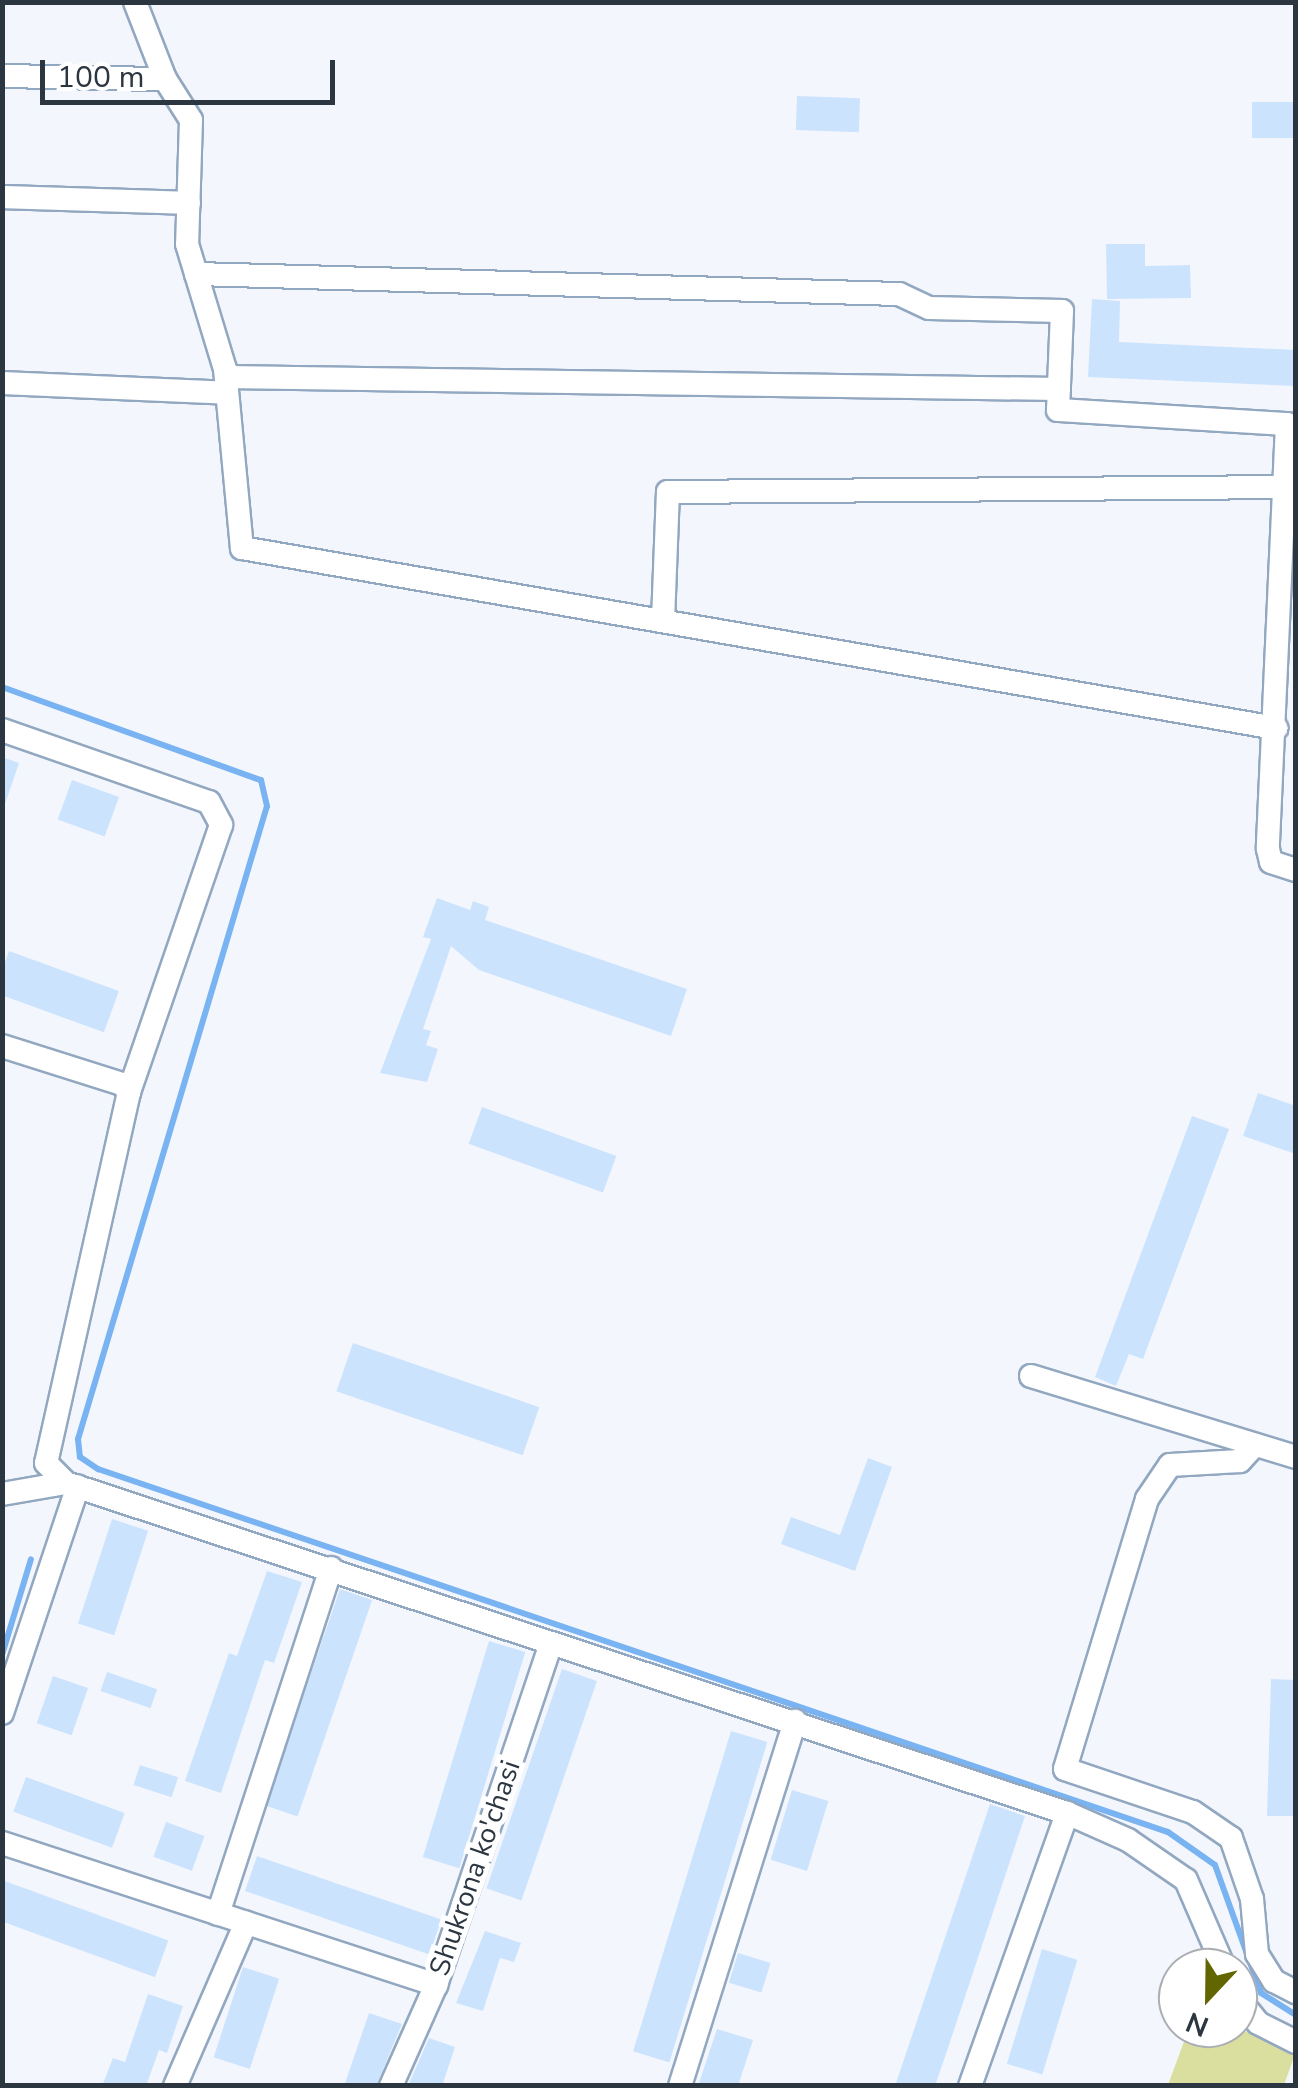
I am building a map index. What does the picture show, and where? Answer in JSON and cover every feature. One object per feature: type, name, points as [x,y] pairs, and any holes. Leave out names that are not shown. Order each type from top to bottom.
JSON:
[{"type":"street","points":[[135,2],[165,79],[191,120],[188,244],[227,385],[242,548],[1276,728]]},
{"type":"street","points":[[2,76],[165,79]]},
{"type":"street","points":[[2,197],[189,203]]},
{"type":"street","points":[[196,274],[899,294],[928,308],[1062,311],[1058,410],[1287,424],[1268,849],[1271,862],[1296,870]]},
{"type":"street","points":[[2,383],[1059,389]]},
{"type":"street","points":[[663,621],[668,492],[1286,487]]},
{"type":"street","points":[[2,730],[209,802],[221,825],[129,1092],[46,1463],[72,1485],[331,1568],[550,1646],[794,1721],[1067,1813],[1128,1840],[1186,1880],[1215,1948]]},
{"type":"street","points":[[2,1046],[122,1084],[129,1092]]},
{"type":"street","points":[[1032,1376],[1252,1448],[1296,1457]]},
{"type":"street","points":[[1252,1448],[1240,1461],[1170,1465],[1147,1499],[1065,1769],[1194,1812],[1231,1838],[1252,1899],[1257,1954],[1274,1981],[1296,1992]]},
{"type":"street","points":[[2,1494],[72,1485]]},
{"type":"street","points":[[2,1714],[72,1485]]},
{"type":"street","points":[[218,1914],[331,1568]]},
{"type":"street","name":"Shukrona ko'chasi","points":[[391,2086],[436,1985],[550,1646]]},
{"type":"street","points":[[680,2086],[794,1721]]},
{"type":"street","points":[[970,2086],[1067,1813]]},
{"type":"street","points":[[2,1844],[436,1985]]},
{"type":"street","points":[[175,2086],[246,1923]]},
{"type":"street","points":[[1258,2023],[1296,2042]]},
{"type":"green space","points":[[1258,2037],[1295,2054],[1284,2085],[1168,2085],[1182,2048],[1258,2048]]},
{"type":"building","points":[[797,96],[860,98],[859,132],[796,130]]},
{"type":"building","points":[[1252,102],[1296,102],[1296,138],[1252,138]]},
{"type":"building","points":[[1106,244],[1145,244],[1145,266],[1190,265],[1191,298],[1107,299]]},
{"type":"building","points":[[1092,299],[1120,301],[1119,342],[1296,350],[1296,386],[1088,377]]},
{"type":"building","points":[[2,757],[19,763],[5,804],[2,804]]},
{"type":"building","points":[[72,780],[119,797],[105,837],[58,819]]},
{"type":"building","points":[[437,898],[470,910],[473,901],[489,907],[485,920],[687,989],[671,1036],[479,970],[451,946],[423,1029],[431,1031],[426,1045],[438,1049],[427,1082],[380,1073],[431,939],[423,937]]},
{"type":"building","points":[[9,951],[119,991],[104,1032],[2,995],[2,970]]},
{"type":"building","points":[[1258,1093],[1296,1106],[1296,1154],[1243,1136]]},
{"type":"building","points":[[482,1107],[616,1156],[603,1193],[469,1144]]},
{"type":"building","points":[[1192,1116],[1229,1129],[1143,1359],[1129,1354],[1116,1386],[1095,1377]]},
{"type":"building","points":[[353,1343],[539,1407],[523,1455],[336,1391]]},
{"type":"building","points":[[868,1458],[892,1467],[855,1571],[781,1544],[791,1517],[840,1535]]},
{"type":"building","points":[[112,1519],[148,1531],[114,1635],[78,1624]]},
{"type":"building","points":[[267,1571],[302,1582],[274,1663],[265,1660],[221,1793],[185,1781],[229,1653],[237,1656]]},
{"type":"building","points":[[340,1589],[372,1600],[298,1817],[265,1806]]},
{"type":"building","points":[[489,1641],[525,1652],[459,1868],[423,1857]]},
{"type":"building","points":[[562,1669],[597,1681],[521,1900],[486,1888]]},
{"type":"building","points":[[107,1672],[157,1689],[151,1708],[100,1691]]},
{"type":"building","points":[[53,1676],[88,1688],[72,1735],[37,1723]]},
{"type":"building","points":[[1271,1679],[1296,1680],[1296,1816],[1267,1816]]},
{"type":"building","points":[[731,1731],[767,1742],[669,2062],[633,2051]]},
{"type":"building","points":[[140,1765],[178,1777],[172,1797],[134,1785]]},
{"type":"building","points":[[26,1777],[125,1813],[112,1848],[13,1812]]},
{"type":"building","points":[[792,1790],[828,1801],[807,1871],[771,1860]]},
{"type":"building","points":[[990,1804],[1025,1816],[950,2042],[935,2086],[895,2086]]},
{"type":"building","points":[[166,1822],[205,1836],[192,1871],[153,1857]]},
{"type":"building","points":[[257,1856],[441,1919],[429,1954],[245,1891]]},
{"type":"building","points":[[2,1880],[168,1941],[155,1977],[2,1922]]},
{"type":"building","points":[[485,1931],[521,1943],[514,1962],[500,1958],[483,2011],[456,2003]]},
{"type":"building","points":[[1042,1949],[1077,1960],[1042,2075],[1007,2064]]},
{"type":"building","points":[[738,1953],[771,1963],[761,1993],[729,1983]]},
{"type":"building","points":[[243,1967],[279,1979],[250,2069],[214,2057]]},
{"type":"building","points":[[148,1994],[183,2006],[167,2053],[159,2050],[146,2086],[102,2086],[113,2058],[125,2062]]},
{"type":"building","points":[[369,2013],[402,2024],[376,2086],[344,2086]]},
{"type":"building","points":[[717,2029],[753,2040],[738,2086],[698,2086]]},
{"type":"building","points":[[429,2038],[455,2047],[442,2086],[408,2086]]},
{"type":"waterway","points":[[2,687],[261,780],[267,806],[78,1439],[80,1457],[98,1469],[1168,1832],[1215,1865],[1261,1993],[1296,2015]]},
{"type":"waterway","points":[[2,1655],[31,1559]]}]
